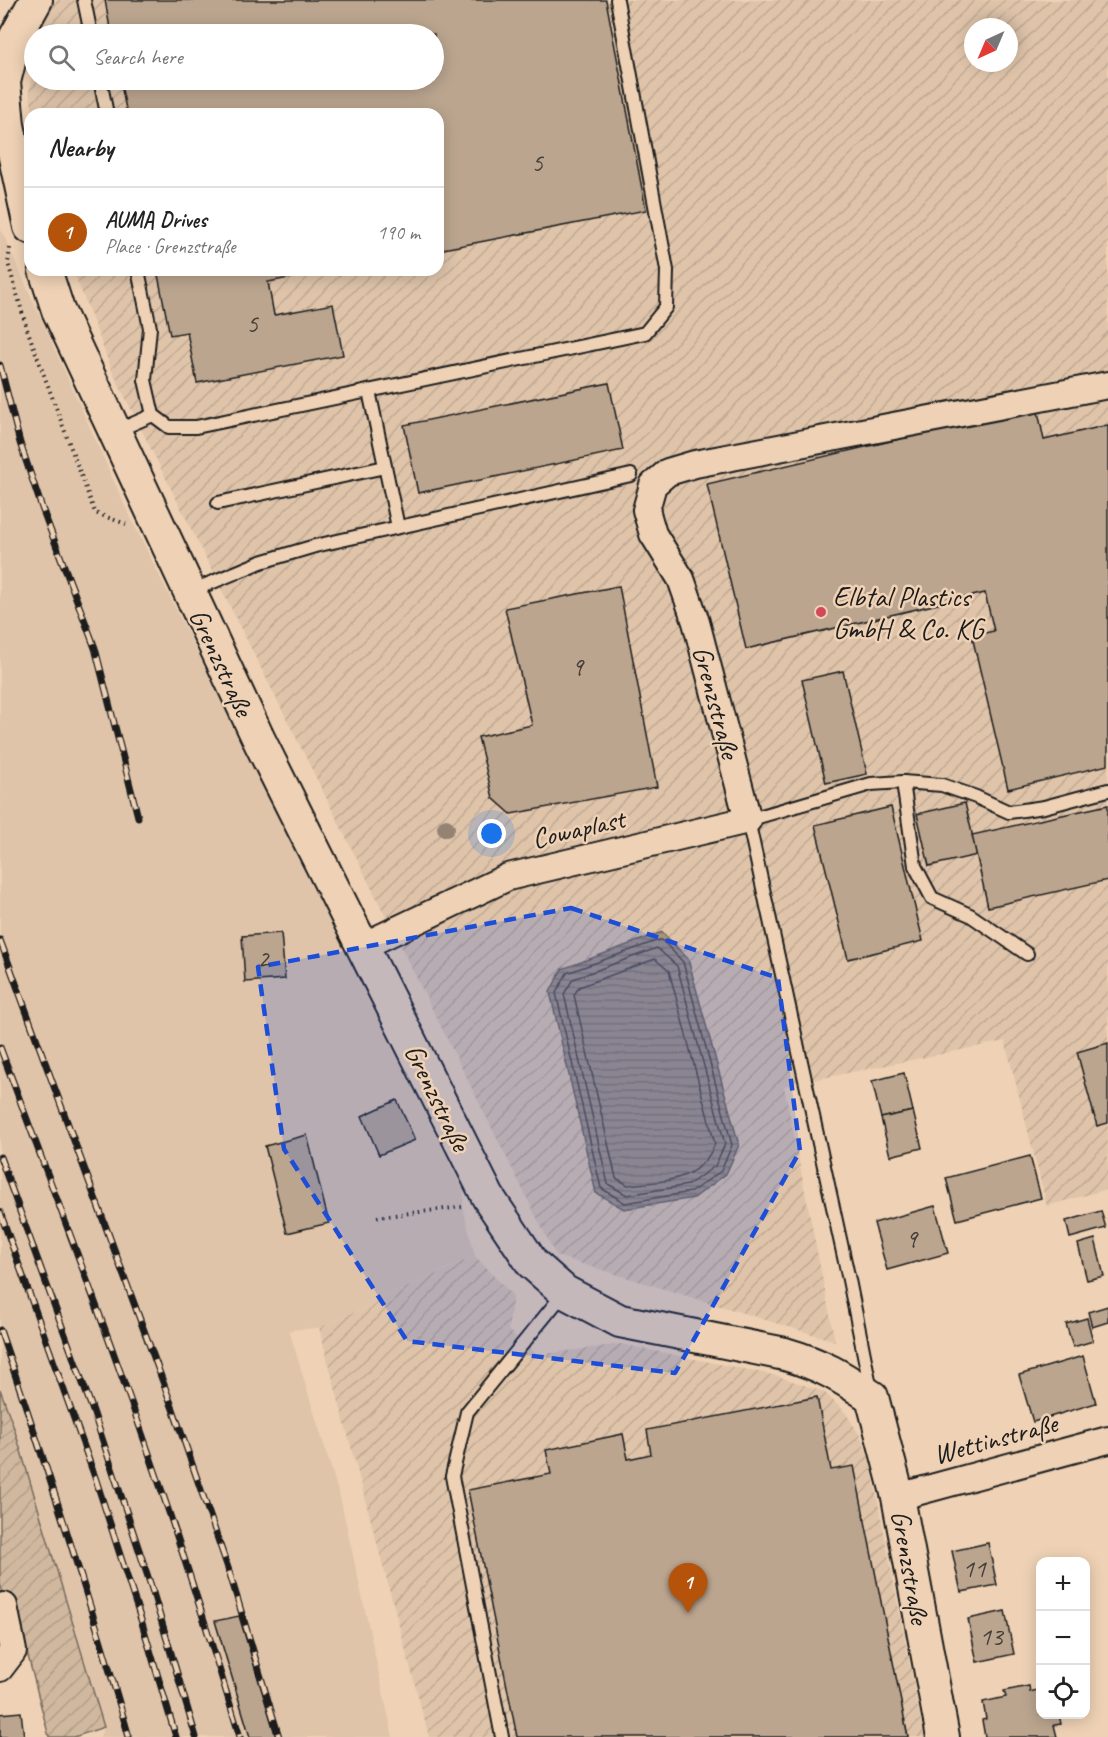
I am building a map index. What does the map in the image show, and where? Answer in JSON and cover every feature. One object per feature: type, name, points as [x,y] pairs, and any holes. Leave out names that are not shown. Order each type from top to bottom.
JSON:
[{"type":"street","points":[[24,199],[8,125],[4,82],[15,38],[36,0]]},
{"type":"street","name":"Grenzstraße","points":[[47,276],[58,310],[260,742],[488,1197],[532,1263],[564,1292],[620,1321],[810,1361],[833,1371],[872,1397],[898,1497],[943,1737]]},
{"type":"street","name":"Grenzstraße","points":[[748,820],[696,622],[681,579],[653,534],[646,510],[653,485],[668,472],[695,464],[1108,385]]},
{"type":"street","name":"Cowaplast","points":[[363,946],[508,877],[748,820]]},
{"type":"street","name":"Wettinstraße","points":[[898,1497],[1108,1440]]},
{"type":"street","points":[[0,1668],[13,1651],[2,1601]]},
{"type":"lane","points":[[84,0],[89,24]]},
{"type":"lane","points":[[139,276],[150,328],[146,380],[153,415],[169,427],[196,427],[645,333],[666,307],[667,270],[617,0]]},
{"type":"lane","points":[[102,90],[106,108]]},
{"type":"lane","points":[[369,391],[398,527]]},
{"type":"lane","points":[[115,431],[153,415]]},
{"type":"lane","points":[[219,503],[385,467]]},
{"type":"lane","name":"Grenzstraße","points":[[189,592],[261,562],[315,546],[631,475]]},
{"type":"lane","points":[[903,783],[915,866],[932,898],[970,915],[1028,954]]},
{"type":"lane","points":[[748,820],[871,784],[942,785],[1009,812],[1044,807],[1108,790]]},
{"type":"lane","name":"Grenzstraße","points":[[748,820],[844,1257],[872,1397]]},
{"type":"lane","points":[[502,1737],[452,1476],[467,1412],[564,1292]]},
{"type":"path","points":[[377,1217],[463,1207],[488,1197]]},
{"type":"highlighted area","points":[[571,908],[778,978],[800,1151],[675,1373],[407,1341],[284,1149],[258,967]]},
{"type":"shaded area","points":[[55,0],[1108,0],[1108,1189],[1047,1206],[1005,1041],[784,1086],[835,1341],[556,1256],[113,373],[75,276],[444,276],[444,108],[33,108],[29,90],[444,90],[444,24],[40,24]]},
{"type":"shaded area","points":[[0,227],[126,508],[464,1191],[463,1207],[475,1256],[319,1328],[289,1330],[341,1501],[393,1737],[100,1737],[104,1726],[14,1428],[0,1389]]},
{"type":"shaded area","points":[[475,1256],[513,1296],[508,1330],[537,1355],[621,1344],[778,1376],[824,1392],[845,1412],[861,1437],[870,1461],[924,1737],[429,1737],[319,1328]]},
{"type":"shaded area","points":[[0,1389],[14,1428],[104,1727],[74,1737],[49,1737],[13,1598],[5,1599],[0,1584]]},
{"type":"water","points":[[662,932],[688,959],[739,1145],[726,1174],[694,1198],[624,1209],[596,1193],[550,992],[562,969]]},
{"type":"building","points":[[105,0],[606,0],[646,210],[444,249],[444,108],[126,108],[122,90],[444,90],[444,24],[109,24]]},
{"type":"building","points":[[158,276],[300,276],[268,282],[274,315],[333,304],[343,355],[197,383],[187,332],[170,335]]},
{"type":"building","points":[[609,383],[623,450],[418,493],[404,425]]},
{"type":"building","name":"Elbtal Plastics GmbH & Co. KG","points":[[1037,407],[1044,440],[1108,425],[1108,765],[1008,789],[972,636],[994,631],[985,593],[746,649],[707,484]]},
{"type":"building","points":[[619,586],[657,787],[511,814],[493,798],[478,737],[532,725],[505,608]]},
{"type":"building","points":[[843,671],[867,774],[826,783],[802,680]]},
{"type":"building","points":[[965,803],[977,855],[929,866],[917,814]]},
{"type":"building","points":[[1108,805],[1108,880],[988,907],[972,835]]},
{"type":"building","points":[[891,807],[923,941],[848,959],[815,825]]},
{"type":"building","points":[[281,933],[285,979],[245,982],[242,936]]},
{"type":"building","points":[[1108,1043],[1108,1123],[1097,1126],[1077,1052]]},
{"type":"building","points":[[904,1073],[913,1111],[881,1118],[872,1081]]},
{"type":"building","points":[[397,1100],[415,1140],[379,1155],[362,1116]]},
{"type":"building","points":[[913,1111],[922,1148],[890,1156],[881,1118]]},
{"type":"building","points":[[307,1135],[329,1223],[287,1233],[265,1146]]},
{"type":"building","points":[[1030,1156],[1041,1198],[957,1220],[946,1178]]},
{"type":"building","points":[[935,1206],[948,1253],[887,1270],[874,1223]]},
{"type":"building","points":[[1101,1211],[1106,1228],[1070,1238],[1066,1221]]},
{"type":"building","points":[[1095,1239],[1104,1276],[1087,1280],[1078,1244]]},
{"type":"building","points":[[1108,1306],[1108,1322],[1092,1327],[1088,1312]]},
{"type":"building","points":[[1087,1318],[1093,1341],[1073,1347],[1066,1324]]},
{"type":"building","points":[[1083,1356],[1096,1403],[1033,1422],[1019,1375]]},
{"type":"building","points":[[817,1397],[831,1470],[854,1466],[908,1737],[517,1737],[468,1490],[551,1474],[546,1450],[623,1434],[628,1459],[651,1454],[647,1430]]},
{"type":"building","points":[[988,1543],[997,1585],[961,1592],[952,1551]]},
{"type":"building","points":[[1005,1611],[1014,1654],[977,1662],[968,1619]]},
{"type":"building","points":[[239,1616],[276,1737],[250,1737],[215,1621]]},
{"type":"building","points":[[1029,1686],[1030,1692],[1036,1690],[1036,1719],[1060,1719],[1061,1724],[1054,1725],[1057,1737],[985,1737],[982,1720],[986,1719],[983,1702],[1006,1697],[1004,1691]]},
{"type":"building","points":[[21,1712],[24,1737],[0,1737],[0,1714]]},
{"type":"railway","points":[[0,365],[20,443],[95,648],[138,817]]},
{"type":"railway","points":[[0,940],[173,1409],[229,1571],[279,1737]]},
{"type":"railway","points":[[0,1047],[149,1452],[240,1737]]},
{"type":"railway","points":[[0,1157],[93,1411],[151,1586],[196,1737]]},
{"type":"railway","points":[[0,1212],[96,1480],[176,1737]]},
{"type":"railway","points":[[0,1330],[67,1533],[129,1737]]},
{"type":"place","name":"Elbtal Plastics GmbH & Co. KG","points":[[821,612]]},
{"type":"place","name":"AUMA Drives","points":[[688,1613]]}]
